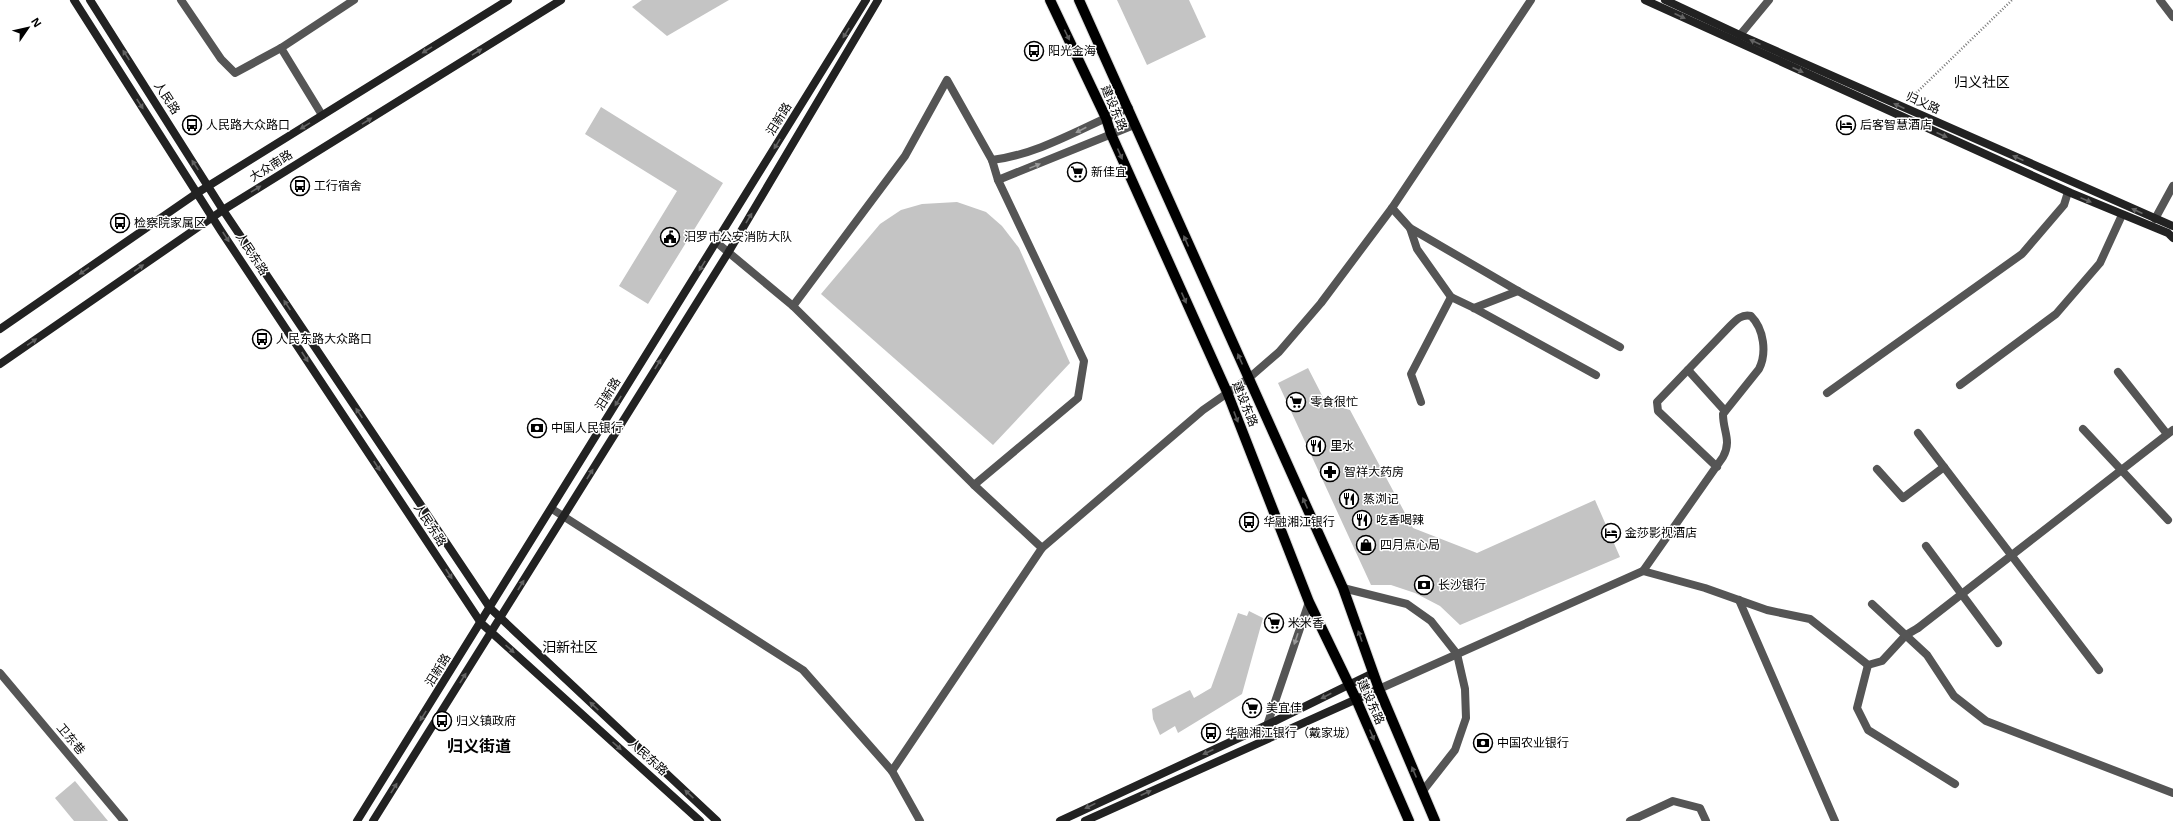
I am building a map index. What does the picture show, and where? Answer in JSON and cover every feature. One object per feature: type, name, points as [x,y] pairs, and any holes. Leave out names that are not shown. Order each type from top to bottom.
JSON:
[{"type":"main road","name":"建设东路","points":[[1050,0],[1106,118],[1111,134],[1226,392],[1309,602],[1356,699],[1408,821]]},
{"type":"main road","name":"建设东路","points":[[1079,0],[1129,108],[1134,125],[1343,588],[1379,689],[1435,821]]},
{"type":"street","points":[[74,0],[197,193]]},
{"type":"street","name":"人民路","points":[[90,0],[223,210]]},
{"type":"street","points":[[181,0],[221,59],[235,73],[280,48],[354,0]]},
{"type":"street","name":"大众南路","points":[[0,329],[208,185],[508,0]]},
{"type":"street","name":"大众南路","points":[[0,364],[223,210],[561,0]]},
{"type":"street","name":"汨新路","points":[[357,821],[552,509],[866,0]]},
{"type":"street","points":[[373,821],[728,253],[878,0]]},
{"type":"street","points":[[892,771],[1042,548],[1226,392],[1249,378],[1279,352],[1321,304],[1392,208],[1531,0]]},
{"type":"street","points":[[1644,0],[2068,192],[2168,233],[2173,238]]},
{"type":"street","name":"归义路","points":[[1665,0],[1740,35],[2173,226]]},
{"type":"street","points":[[1740,35],[1769,0]]},
{"type":"street","points":[[2160,0],[2173,17]]},
{"type":"street","points":[[280,48],[322,115]]},
{"type":"street","points":[[792,306],[905,156],[947,80],[992,160],[998,180],[1084,361],[1078,398],[974,485]]},
{"type":"street","points":[[992,160],[1012,158],[1076,133],[1129,108]]},
{"type":"street","points":[[998,180],[1134,125]]},
{"type":"street","points":[[2155,219],[2173,186]]},
{"type":"street","points":[[1827,393],[2022,254],[2064,205],[2068,192]]},
{"type":"street","name":"人民东路","points":[[197,193],[481,623],[700,821]]},
{"type":"street","points":[[1392,208],[1410,228],[1518,291],[1620,347]]},
{"type":"street","name":"人民东路","points":[[223,210],[490,608],[717,821]]},
{"type":"street","points":[[1960,385],[2056,314],[2100,263],[2122,215]]},
{"type":"street","points":[[1410,228],[1417,249],[1451,297],[1474,308],[1596,376]]},
{"type":"street","points":[[716,242],[792,306],[974,485],[1042,548]]},
{"type":"street","points":[[1474,308],[1518,291]]},
{"type":"street","points":[[1421,402],[1411,374],[1451,297]]},
{"type":"street","points":[[1085,821],[1262,740],[1643,571],[1717,467],[1728,448],[1728,439],[1723,421],[1724,411],[1759,369],[1763,360],[1760,328],[1751,316],[1745,315],[1738,318],[1657,402],[1658,411],[1717,467]]},
{"type":"street","points":[[1688,370],[1724,411]]},
{"type":"street","points":[[1868,665],[1882,661],[1906,635],[1918,628],[1962,595],[2170,432],[2118,372]]},
{"type":"street","points":[[2083,428],[2120,471],[2136,483],[2168,520]]},
{"type":"street","points":[[1918,433],[2100,670]]},
{"type":"street","points":[[1877,469],[1903,498],[1944,467]]},
{"type":"street","points":[[552,509],[803,670],[892,771],[920,821]]},
{"type":"street","points":[[1926,546],[1998,643]]},
{"type":"street","points":[[1643,571],[1705,588],[1767,610],[1810,618],[1868,665]]},
{"type":"street","points":[[1343,588],[1407,604],[1432,621],[1457,654],[1465,689],[1466,718],[1455,750],[1422,792]]},
{"type":"street","points":[[1740,600],[1835,821]]},
{"type":"street","points":[[1262,740],[1309,602]]},
{"type":"street","points":[[1872,604],[1927,655],[1954,696],[1986,721],[2173,793]]},
{"type":"street","points":[[1868,665],[1857,708],[1868,730],[1955,784]]},
{"type":"street","name":"卫东巷","points":[[0,673],[124,821]]},
{"type":"street","points":[[1060,821],[1267,725],[1373,673]]},
{"type":"street","points":[[1630,821],[1673,801],[1700,808],[1706,821]]},
{"type":"path","points":[[1902,107],[2012,0]]},
{"type":"building","points":[[642,0],[729,0],[667,36],[632,7]]},
{"type":"building","points":[[1117,0],[1189,0],[1206,37],[1147,65]]},
{"type":"building","name":"汨罗市公安消防大队","points":[[601,107],[723,183],[648,304],[619,286],[677,191],[585,134]]},
{"type":"building","points":[[957,202],[986,212],[1002,226],[1019,248],[1070,363],[993,445],[821,294],[880,224],[901,210],[922,204]]},
{"type":"building","points":[[1308,368],[1326,403],[1350,410],[1413,528],[1477,553],[1595,500],[1620,557],[1460,625],[1440,606],[1415,593],[1391,585],[1371,585],[1278,383]]},
{"type":"building","points":[[1249,611],[1263,618],[1242,694],[1178,733],[1175,726],[1160,735],[1153,719],[1152,709],[1190,690],[1194,698],[1211,688],[1238,613],[1247,616]]},
{"type":"building","points":[[75,781],[108,821],[74,821],[55,798]]},
{"type":"place","name":"阳光金海","points":[[1034,51]]},
{"type":"place","name":"人民路大众路口","points":[[192,125]]},
{"type":"place","name":"后客智慧酒店","points":[[1846,125]]},
{"type":"place","name":"新佳宜","points":[[1077,172]]},
{"type":"place","name":"工行宿舍","points":[[300,186]]},
{"type":"place","name":"检察院家属区","points":[[120,223]]},
{"type":"place","name":"汨罗市公安消防大队","points":[[670,237]]},
{"type":"place","name":"人民东路大众路口","points":[[262,339]]},
{"type":"place","name":"零食很忙","points":[[1296,402]]},
{"type":"place","name":"中国人民银行","points":[[537,428]]},
{"type":"place","name":"里水","points":[[1316,446]]},
{"type":"place","name":"智祥大药房","points":[[1330,472]]},
{"type":"place","name":"蒸浏记","points":[[1349,499]]},
{"type":"place","name":"吃香喝辣","points":[[1362,520]]},
{"type":"place","name":"华融湘江银行","points":[[1249,522]]},
{"type":"place","name":"金莎影视酒店","points":[[1611,533]]},
{"type":"place","name":"四月点心局","points":[[1366,545]]},
{"type":"place","name":"长沙银行","points":[[1424,585]]},
{"type":"place","name":"米米香","points":[[1274,623]]},
{"type":"place","name":"美宜佳","points":[[1252,708]]},
{"type":"place","name":"归义镇政府","points":[[442,721]]},
{"type":"place","name":"华融湘江银行（戴家垅）","points":[[1211,733]]},
{"type":"place","name":"中国农业银行","points":[[1483,743]]},
{"type":"district","name":"归义社区","points":[[1982,82]]},
{"type":"district","name":"汨新社区","points":[[570,647]]},
{"type":"district","name":"归义街道","points":[[479,746]]}]
